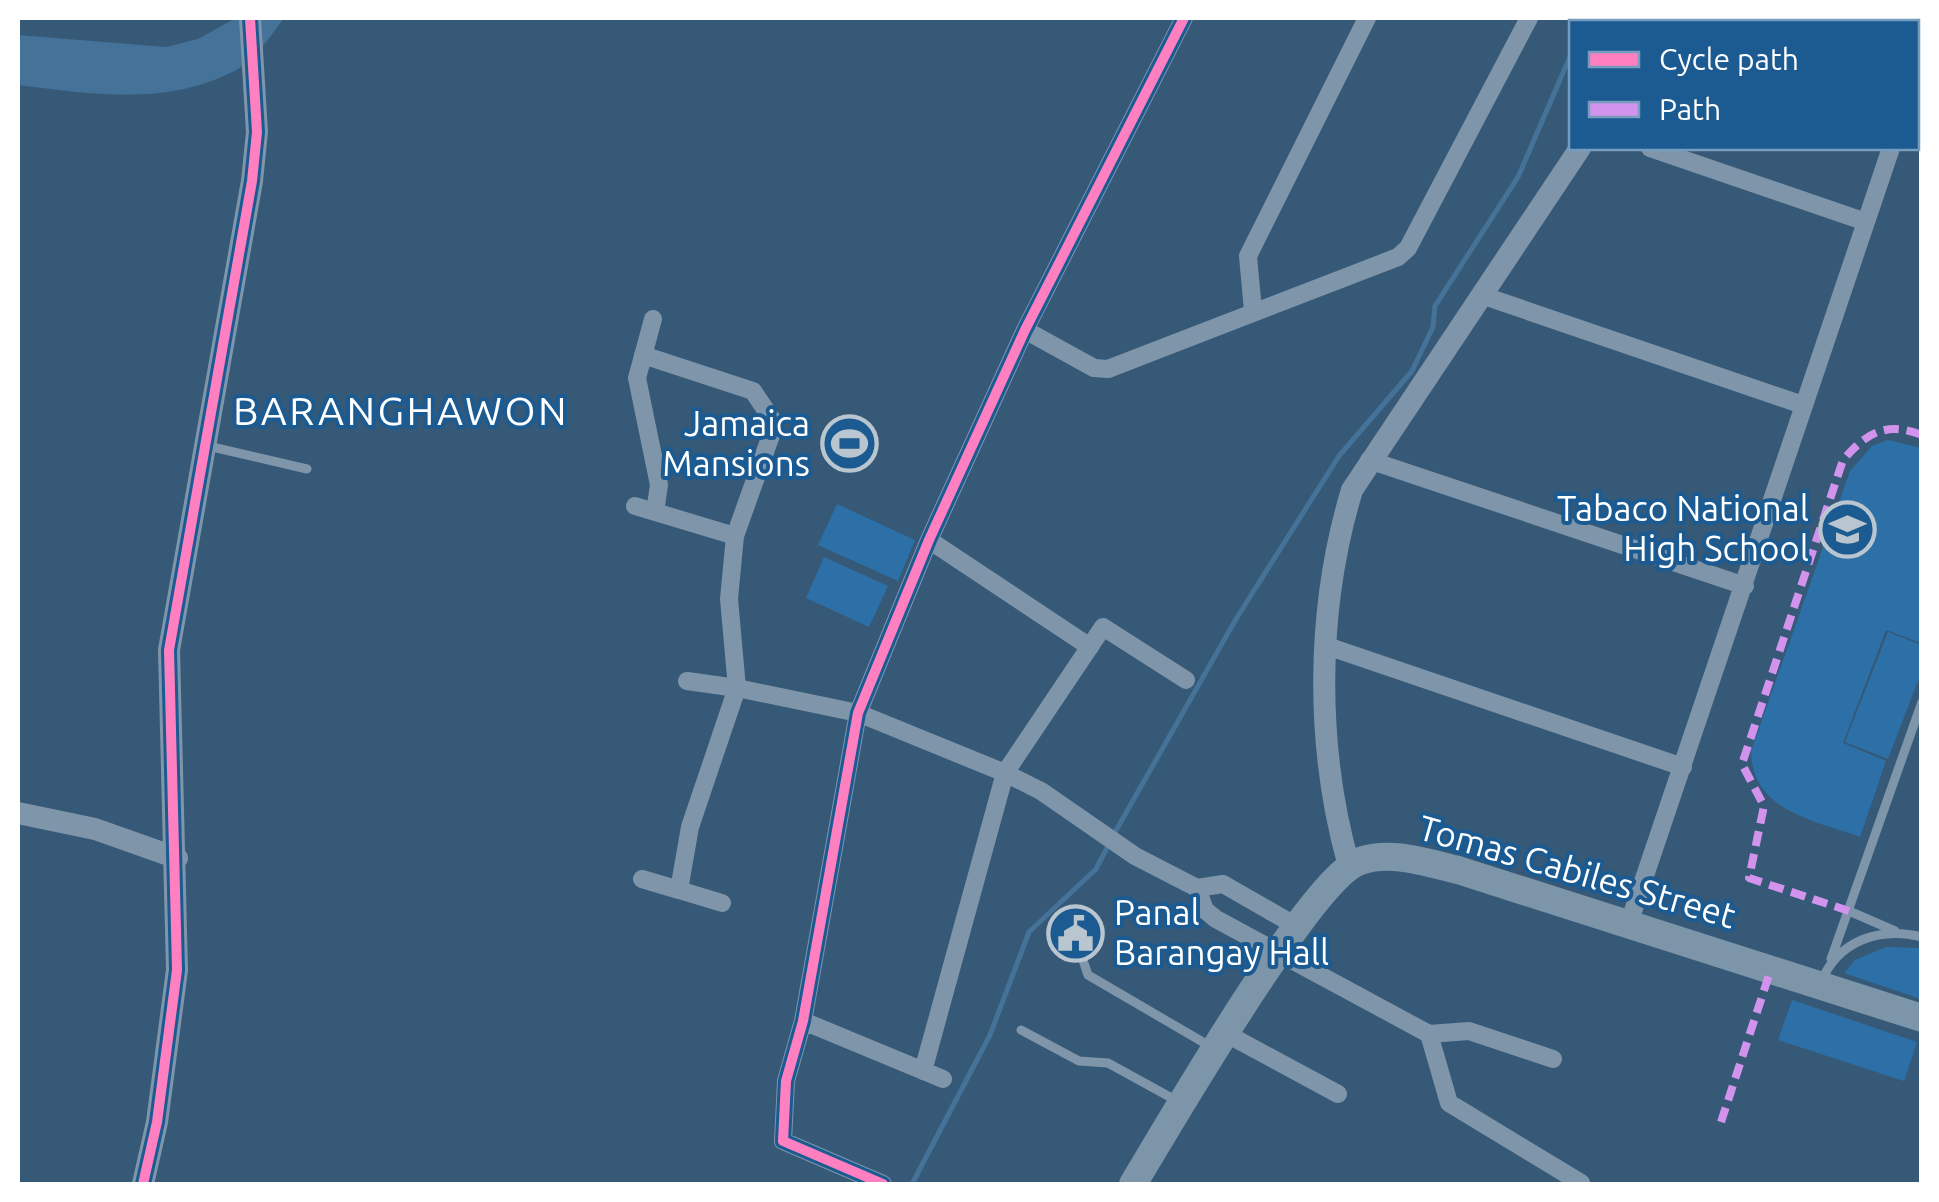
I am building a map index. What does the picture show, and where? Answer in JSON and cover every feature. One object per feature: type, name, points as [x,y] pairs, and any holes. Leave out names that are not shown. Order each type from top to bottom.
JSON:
[{"type":"main road","name":"Tomas Cabiles Street","points":[[1349,866],[1378,857],[1422,861],[1629,923],[1826,972],[1922,1018]]},
{"type":"main road","points":[[1133,1184],[1278,955],[1349,866]]},
{"type":"street","points":[[883,1184],[784,1141],[786,1081],[804,1020],[858,713],[929,540],[1024,330],[1184,18]]},
{"type":"street","points":[[1253,311],[1248,256],[1367,18]]},
{"type":"street","points":[[1024,330],[1094,368],[1108,368],[1398,257],[1408,248],[1528,18]]},
{"type":"street","points":[[143,1184],[157,1122],[176,970],[178,858],[169,650],[253,168],[254,66],[250,19]]},
{"type":"street","points":[[1349,866],[1335,818],[1324,644],[1338,534],[1352,490],[1579,150]]},
{"type":"street","points":[[1656,150],[1866,222]]},
{"type":"street","points":[[1629,923],[1890,150]]},
{"type":"street","points":[[1484,296],[1803,405]]},
{"type":"street","points":[[653,319],[637,378],[659,485],[655,512]]},
{"type":"street","points":[[643,354],[754,390],[775,424],[735,536],[729,599],[737,688],[696,808],[679,890]]},
{"type":"street","points":[[1370,460],[1745,586]]},
{"type":"street","points":[[635,506],[735,536]]},
{"type":"street","points":[[929,540],[1090,648]]},
{"type":"street","points":[[924,1071],[1006,774],[1104,627],[1186,680]]},
{"type":"street","points":[[1324,644],[1683,767]]},
{"type":"street","points":[[687,681],[858,713],[1006,774],[1136,856],[1197,888],[1224,884],[1298,927]]},
{"type":"street","points":[[18,812],[95,829],[178,858]]},
{"type":"street","points":[[642,879],[722,903]]},
{"type":"street","points":[[1197,888],[1205,910],[1216,920],[1429,1034],[1469,1031],[1553,1060]]},
{"type":"street","points":[[804,1020],[943,1079]]},
{"type":"street","points":[[1429,1034],[1449,1103],[1580,1183]]},
{"type":"street","points":[[1220,1041],[1338,1094]]},
{"type":"lane","points":[[203,445],[307,468]]},
{"type":"lane","points":[[1826,972],[1916,731],[1922,702]]},
{"type":"lane","points":[[1849,912],[1898,932],[1922,937]]},
{"type":"lane","points":[[1826,972],[1876,935],[1898,932]]},
{"type":"lane","points":[[1082,957],[1088,975],[1220,1041]]},
{"type":"lane","points":[[1021,1030],[1079,1061],[1108,1063],[1181,1104]]},
{"type":"shaded area","points":[[236,18],[284,18],[251,59],[211,81],[184,89],[130,95],[18,85],[18,35],[166,47],[198,39]]},
{"type":"shaded area","name":"Jamaica Mansions","points":[[857,419],[864,422],[869,435],[859,446],[856,464],[843,468],[834,450],[845,424]]},
{"type":"shaded area","points":[[1888,440],[1921,448],[1921,643],[1886,630],[1843,743],[1886,761],[1860,837],[1805,818],[1774,800],[1754,771],[1751,751],[1850,471],[1872,446]]},
{"type":"shaded area","points":[[837,504],[915,540],[898,581],[818,545]]},
{"type":"shaded area","points":[[824,557],[888,586],[869,627],[806,598]]},
{"type":"shaded area","points":[[1888,632],[1921,645],[1921,673],[1888,759],[1845,742]]},
{"type":"shaded area","points":[[1886,947],[1921,948],[1921,999],[1844,973],[1855,960]]},
{"type":"shaded area","points":[[1792,1000],[1917,1042],[1904,1081],[1778,1040]]},
{"type":"waterway","points":[[1114,834],[1236,619],[1339,456],[1412,371],[1433,327],[1435,306],[1518,177],[1569,59]]},
{"type":"waterway","points":[[912,1184],[990,1035],[1029,932],[1096,869],[1109,844]]},
{"type":"marked path","points":[[1849,911],[1749,878],[1764,806],[1742,764],[1843,460],[1878,432],[1898,429],[1922,435]]},
{"type":"marked path","points":[[1721,1122],[1771,969]]},
{"type":"cycle path","points":[[143,1184],[157,1122],[177,970],[169,650],[252,181],[257,132],[250,18]]},
{"type":"cycle path","points":[[883,1184],[783,1141],[786,1081],[803,1021],[858,713],[929,540],[1025,330],[1184,18]]},
{"type":"place","name":"Jamaica Mansions","points":[[849,444]]},
{"type":"place","name":"Tabaco National High School","points":[[1848,529]]},
{"type":"place","name":"Panal Barangay Hall","points":[[1075,933]]},
{"type":"district","name":"BARANGHAWON","points":[[401,411]]}]
